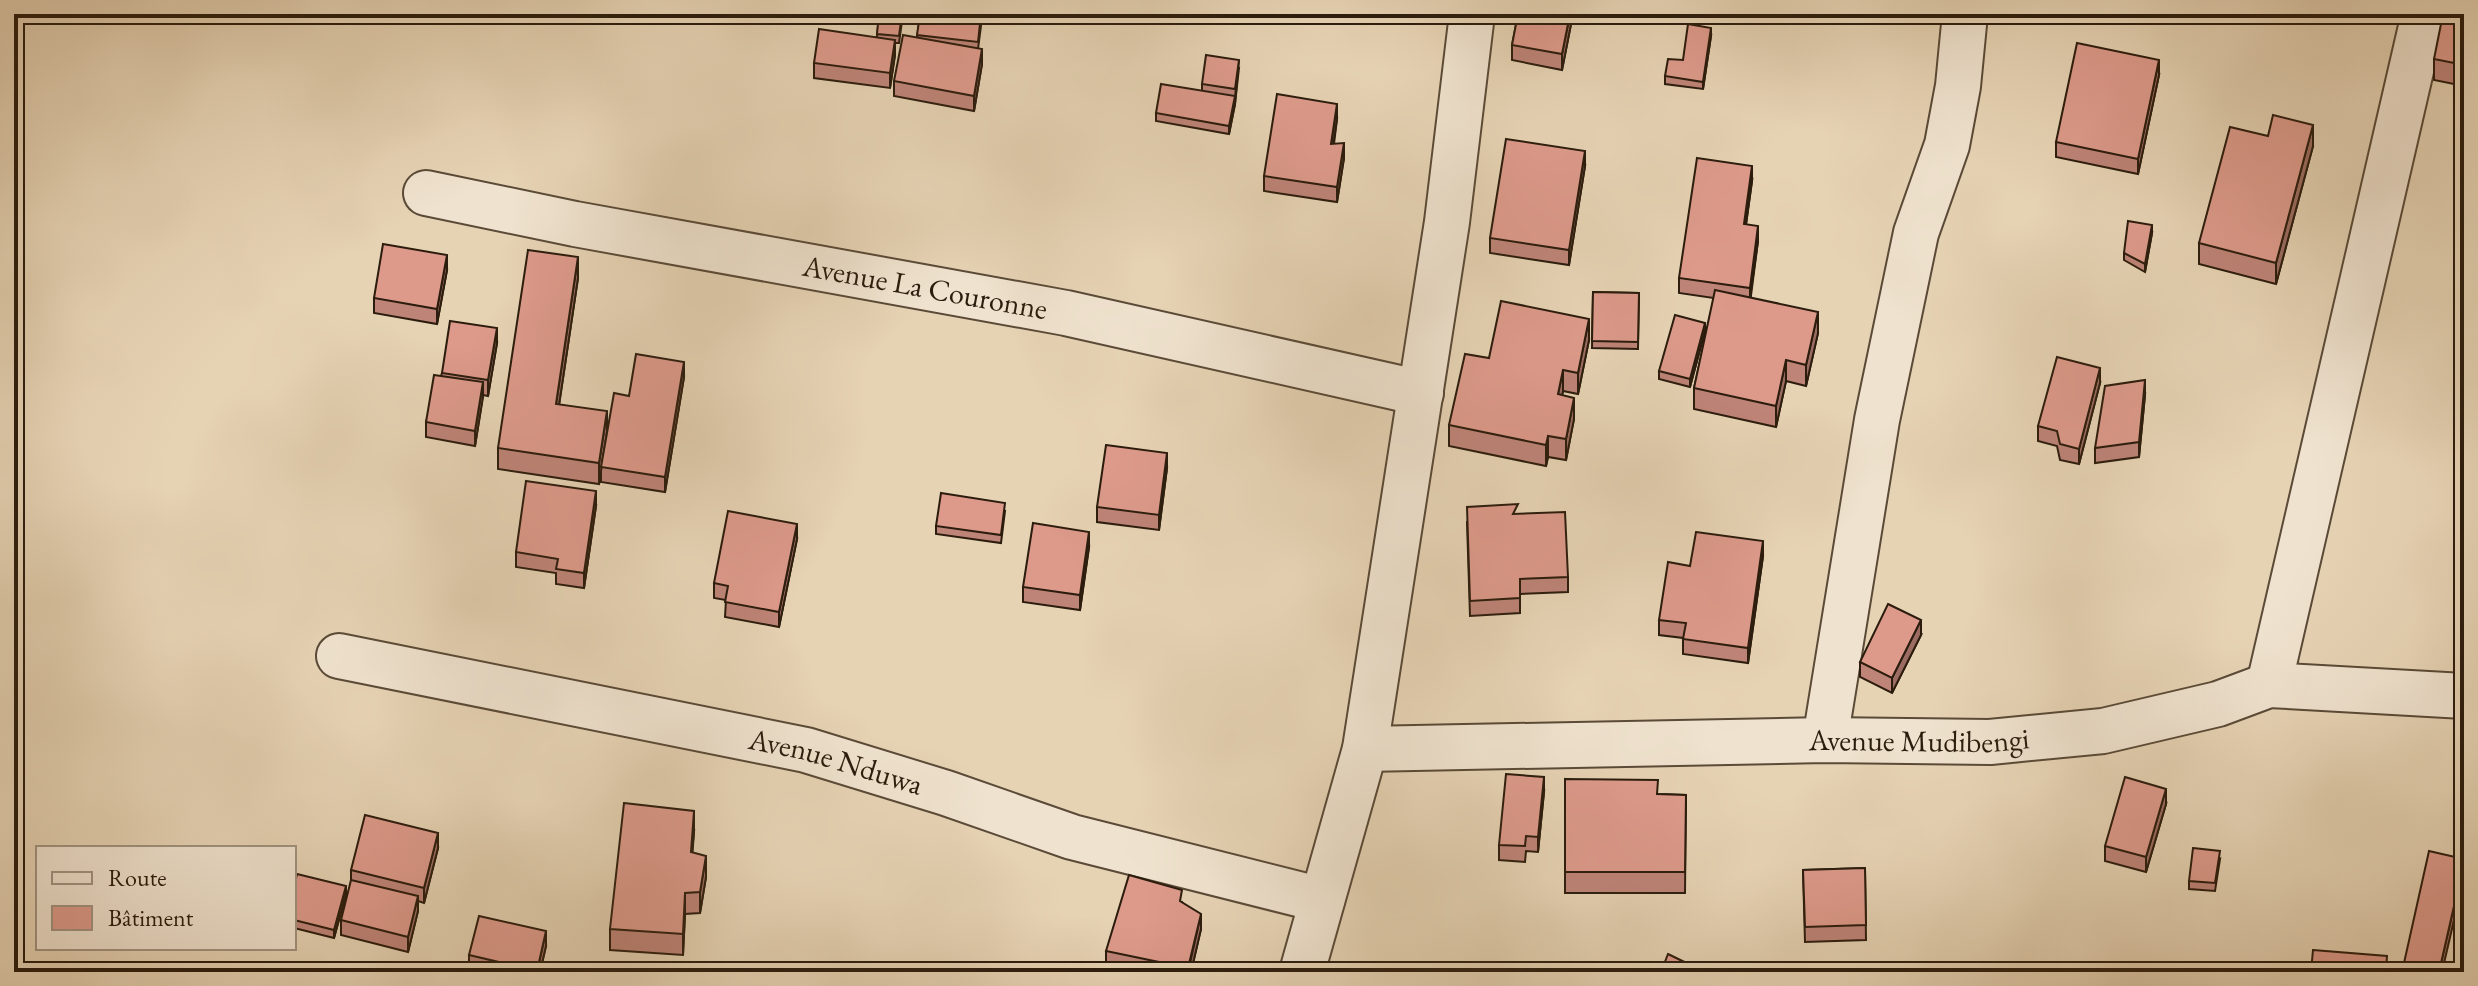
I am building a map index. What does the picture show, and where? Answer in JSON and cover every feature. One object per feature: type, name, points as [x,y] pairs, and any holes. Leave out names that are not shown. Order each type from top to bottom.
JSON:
[{"type":"street","points":[[1302,972],[1365,749],[1447,222],[1472,14]]},
{"type":"street","points":[[1825,740],[1877,420],[1916,233],[1947,145],[1958,86],[1965,14]]},
{"type":"street","points":[[2269,685],[2424,14]]},
{"type":"street","name":"Avenue La Couronne","points":[[426,193],[575,224],[1066,313],[1421,393]]},
{"type":"street","name":"Avenue Nduwa","points":[[339,656],[806,750],[946,793],[1072,837],[1322,900]]},
{"type":"street","name":"Avenue Mudibengi","points":[[1365,749],[1825,740],[1990,742],[2103,731],[2218,704],[2269,685],[2464,696]]},
{"type":"building","points":[[879,14],[902,14],[899,36],[877,34]]},
{"type":"building","points":[[920,14],[981,14],[978,42],[917,35]]},
{"type":"building","points":[[1518,14],[1570,14],[1562,54],[1512,45]]},
{"type":"building","points":[[2443,14],[2464,14],[2464,65],[2434,59]]},
{"type":"building","points":[[1688,24],[1711,28],[1703,82],[1665,76],[1668,59],[1683,60]]},
{"type":"building","points":[[819,29],[895,40],[890,73],[814,63]]},
{"type":"building","points":[[903,35],[982,49],[974,96],[894,81]]},
{"type":"building","points":[[2077,43],[2159,60],[2138,159],[2056,142]]},
{"type":"building","points":[[1206,55],[1239,60],[1235,89],[1202,84]]},
{"type":"building","points":[[1161,84],[1235,96],[1229,126],[1156,113]]},
{"type":"building","points":[[1277,94],[1337,104],[1331,144],[1344,143],[1337,187],[1264,176]]},
{"type":"building","points":[[2273,115],[2313,125],[2276,263],[2199,243],[2230,127],[2268,136]]},
{"type":"building","points":[[1506,139],[1585,151],[1569,250],[1490,238]]},
{"type":"building","points":[[1697,158],[1752,166],[1744,224],[1758,226],[1750,288],[1679,278]]},
{"type":"building","points":[[2128,221],[2152,225],[2145,264],[2124,253]]},
{"type":"building","points":[[383,244],[447,255],[437,309],[374,298]]},
{"type":"building","points":[[528,250],[578,257],[556,404],[607,411],[599,463],[498,448]]},
{"type":"building","points":[[1715,290],[1818,312],[1806,365],[1786,360],[1776,406],[1694,388]]},
{"type":"building","points":[[1593,292],[1639,293],[1638,342],[1592,341]]},
{"type":"building","points":[[1501,301],[1589,319],[1578,373],[1563,370],[1558,394],[1574,398],[1566,439],[1548,436],[1546,445],[1449,425],[1465,354],[1489,358]]},
{"type":"building","points":[[1675,315],[1705,323],[1690,379],[1659,371]]},
{"type":"building","points":[[450,321],[497,328],[488,380],[442,373]]},
{"type":"building","points":[[636,354],[684,362],[665,477],[601,467],[614,393],[629,396]]},
{"type":"building","points":[[2057,357],[2100,368],[2079,449],[2060,444],[2057,431],[2038,426]]},
{"type":"building","points":[[434,375],[483,382],[475,431],[426,422]]},
{"type":"building","points":[[2145,380],[2139,442],[2095,448],[2105,386]]},
{"type":"building","points":[[1106,445],[1167,453],[1159,515],[1097,507]]},
{"type":"building","points":[[526,481],[596,491],[584,573],[556,569],[558,559],[516,552]]},
{"type":"building","points":[[941,493],[1005,503],[1001,535],[936,526]]},
{"type":"building","points":[[1518,504],[1513,514],[1565,512],[1568,577],[1520,579],[1520,598],[1470,601],[1467,507]]},
{"type":"building","points":[[728,511],[797,524],[779,612],[725,602],[728,586],[714,583]]},
{"type":"building","points":[[1033,523],[1089,532],[1080,595],[1023,587]]},
{"type":"building","points":[[1696,532],[1763,541],[1748,648],[1683,639],[1686,623],[1659,620],[1668,562],[1690,566]]},
{"type":"building","points":[[1888,604],[1921,620],[1892,678],[1860,662]]},
{"type":"building","points":[[1506,774],[1544,777],[1538,837],[1526,836],[1525,846],[1499,845]]},
{"type":"building","points":[[2125,777],[2166,789],[2146,857],[2105,846]]},
{"type":"building","points":[[1565,779],[1658,780],[1657,794],[1686,795],[1685,872],[1565,872]]},
{"type":"building","points":[[624,803],[694,811],[691,852],[706,856],[700,892],[685,893],[683,934],[610,929]]},
{"type":"building","points":[[365,815],[438,833],[424,888],[351,870]]},
{"type":"building","points":[[2193,848],[2220,851],[2215,883],[2189,881]]},
{"type":"building","points":[[2429,851],[2464,859],[2464,862],[2439,972],[2402,972]]},
{"type":"building","points":[[1865,868],[1866,925],[1805,927],[1803,870]]},
{"type":"building","points":[[297,874],[346,886],[334,930],[296,920]]},
{"type":"building","points":[[1129,875],[1182,890],[1180,901],[1201,914],[1188,968],[1106,951]]},
{"type":"building","points":[[351,880],[418,896],[408,937],[341,920]]},
{"type":"building","points":[[479,916],[546,931],[537,971],[469,955]]},
{"type":"building","points":[[2313,950],[2387,956],[2386,972],[2311,972]]},
{"type":"building","points":[[1668,954],[1705,972],[1661,972]]}]
